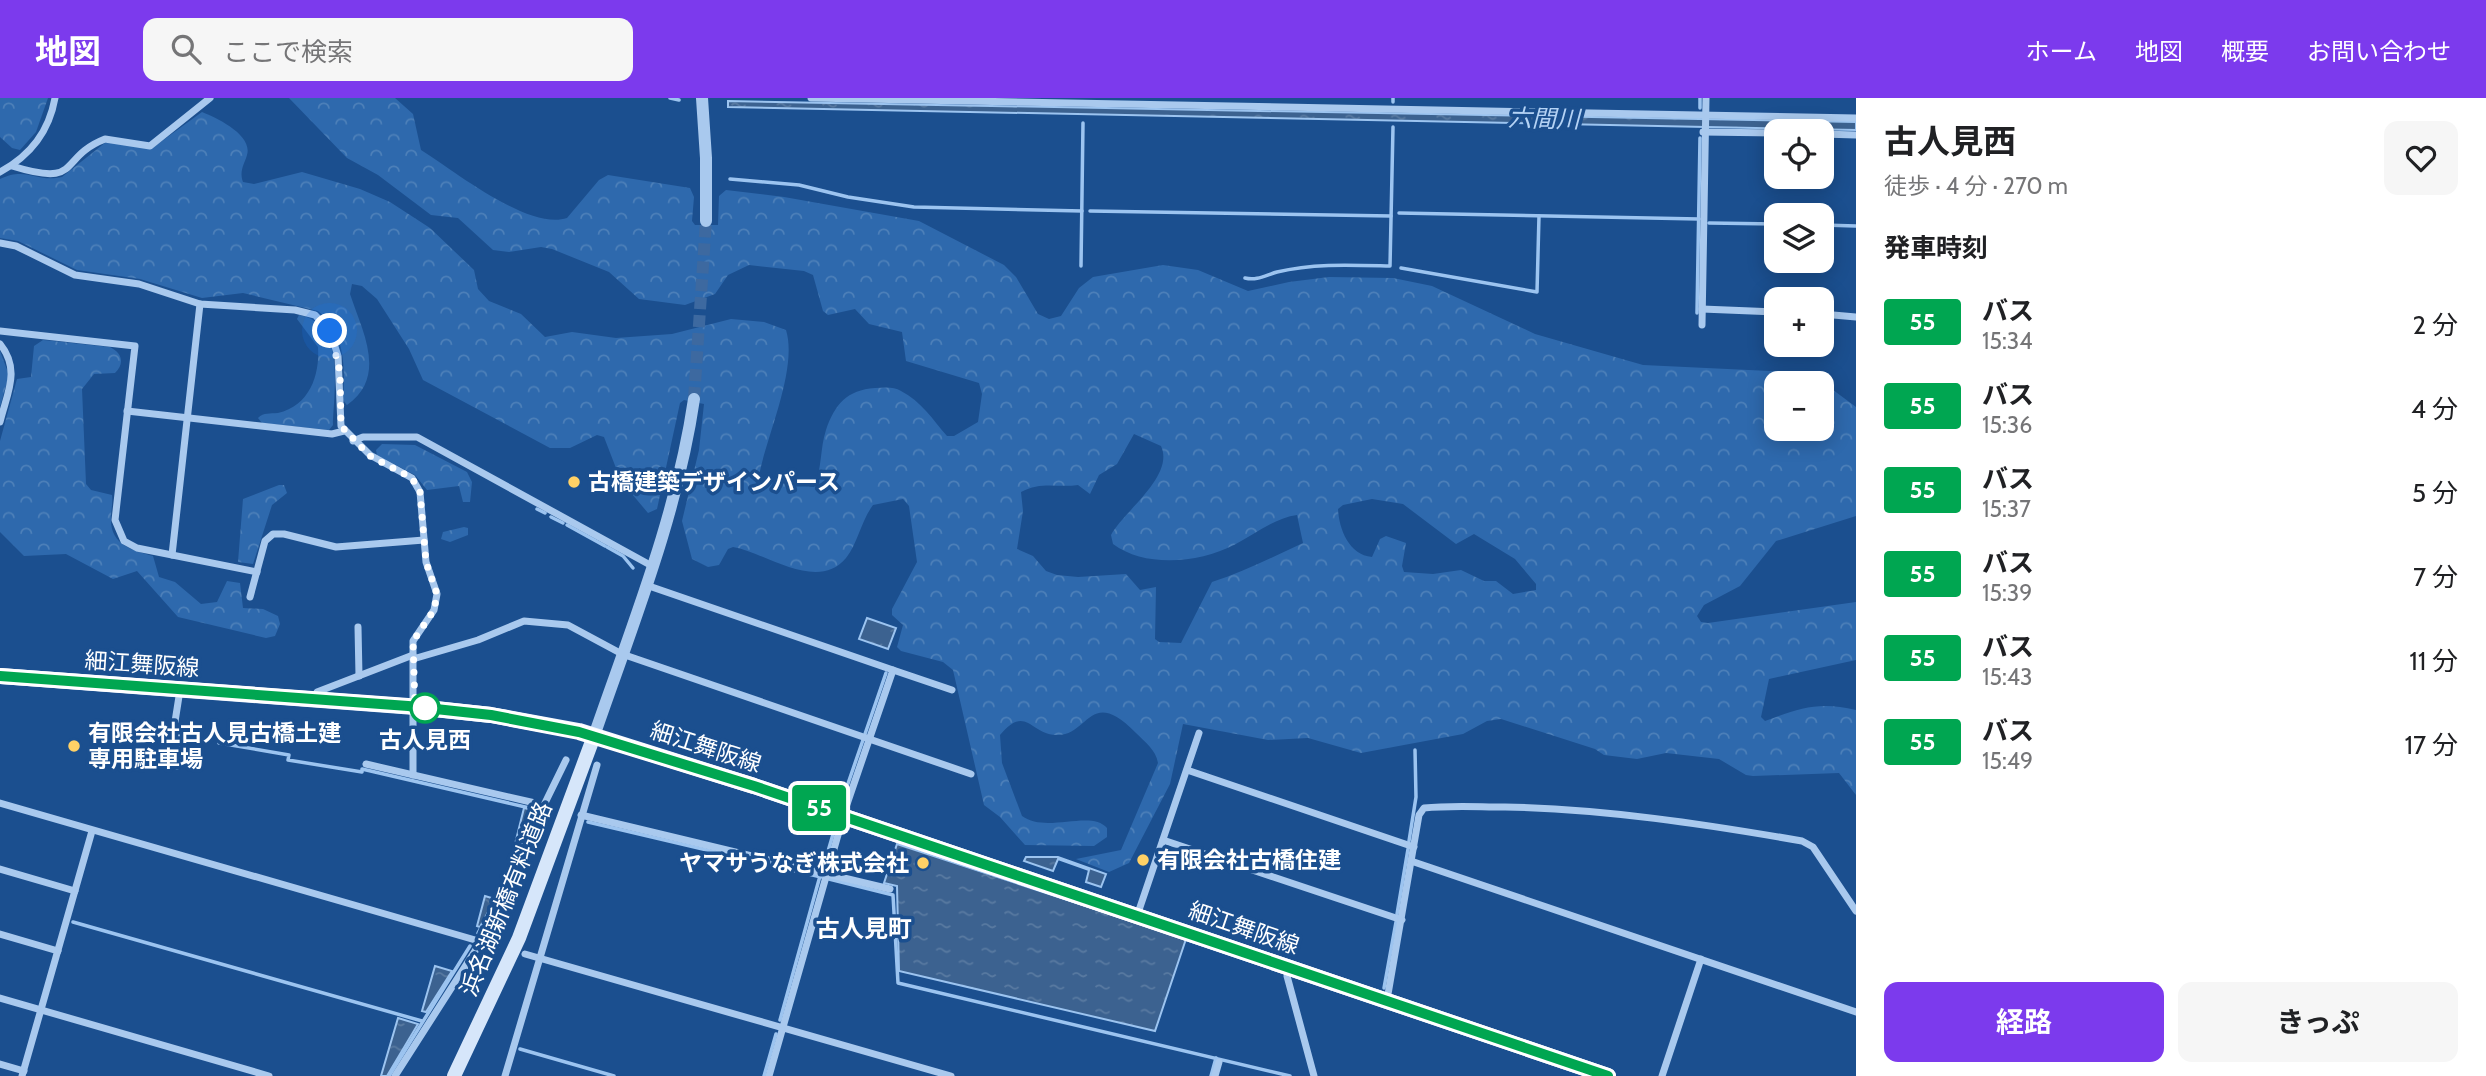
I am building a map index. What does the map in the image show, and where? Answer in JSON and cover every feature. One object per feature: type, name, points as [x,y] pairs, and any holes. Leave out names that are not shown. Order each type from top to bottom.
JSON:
[{"type":"main road","name":"細江舞阪線","points":[[0,676],[415,707],[491,715],[594,736],[844,817],[1608,1076]]},
{"type":"main road","name":"浜名湖新橋有料道路","points":[[454,1076],[519,938],[594,736]]},
{"type":"street","points":[[0,172],[22,160],[42,136],[55,98]]},
{"type":"street","points":[[12,166],[55,175],[66,171],[105,139],[150,146],[210,98]]},
{"type":"street","points":[[702,98],[706,220]]},
{"type":"street","points":[[811,98],[1856,118]]},
{"type":"street","points":[[1702,325],[1706,98]]},
{"type":"street","points":[[1705,130],[1764,132]]},
{"type":"street","points":[[1834,134],[1856,135]]},
{"type":"street","points":[[0,243],[16,246],[75,275],[139,284],[200,304],[295,310],[315,316],[324,322],[330,331],[338,356],[339,419],[344,431],[374,458],[405,473],[417,484],[424,540],[437,602],[416,635],[413,657],[413,775]]},
{"type":"street","points":[[172,555],[200,304]]},
{"type":"street","points":[[1702,309],[1764,312]]},
{"type":"street","points":[[1834,315],[1856,317]]},
{"type":"street","points":[[0,331],[135,346],[116,528],[130,545],[257,572]]},
{"type":"street","points":[[0,344],[8,354],[13,375],[0,422]]},
{"type":"street","points":[[594,736],[681,471],[694,400]]},
{"type":"street","points":[[127,411],[332,435],[344,431]]},
{"type":"street","points":[[353,440],[363,437],[417,438],[652,566]]},
{"type":"street","points":[[250,597],[265,541],[278,533],[336,547],[424,540]]},
{"type":"street","points":[[646,584],[952,690]]},
{"type":"street","points":[[317,699],[317,692],[359,676],[531,621],[568,625],[622,654],[971,775]]},
{"type":"street","points":[[358,627],[359,676]]},
{"type":"street","points":[[769,1076],[826,874],[893,670]]},
{"type":"street","points":[[177,766],[183,750],[174,729],[180,689]]},
{"type":"street","points":[[1137,916],[1199,733]]},
{"type":"street","points":[[395,1076],[481,942],[504,898],[540,808],[566,760]]},
{"type":"street","points":[[366,764],[535,803],[540,808]]},
{"type":"street","points":[[505,1076],[597,765]]},
{"type":"street","points":[[1187,770],[1414,847]]},
{"type":"street","points":[[0,803],[496,946]]},
{"type":"street","points":[[1386,1001],[1419,815],[1429,807],[1535,807],[1691,822],[1808,843],[1856,911]]},
{"type":"street","points":[[581,815],[890,889]]},
{"type":"street","points":[[0,1064],[23,1073],[92,831]]},
{"type":"street","points":[[1163,840],[1402,920]]},
{"type":"street","points":[[1411,861],[1856,1012]]},
{"type":"street","points":[[0,869],[75,891]]},
{"type":"street","points":[[0,934],[58,951]]},
{"type":"street","points":[[525,954],[951,1076]]},
{"type":"street","points":[[1662,1076],[1701,959]]},
{"type":"street","points":[[1290,968],[1287,976],[1314,1076]]},
{"type":"street","points":[[0,998],[269,1076]]},
{"type":"street","points":[[1215,1076],[1219,1062]]},
{"type":"green space","points":[[0,98],[48,98],[36,132],[20,150],[12,148],[0,137]]},
{"type":"green space","points":[[289,98],[395,98],[413,114],[421,150],[492,196],[533,216],[551,220],[567,218],[599,180],[608,175],[690,188],[694,197],[692,221],[695,225],[718,225],[719,196],[726,190],[784,197],[919,221],[1004,265],[1016,277],[1038,314],[1049,319],[1061,316],[1079,288],[1093,277],[1163,265],[1198,270],[1248,291],[1329,277],[1393,278],[1432,286],[1535,334],[1643,365],[1772,371],[1764,371],[1764,441],[1834,441],[1834,391],[1856,407],[1856,516],[1776,541],[1740,586],[1704,605],[1697,616],[1701,622],[1708,623],[1856,602],[1856,660],[1769,679],[1761,717],[1765,721],[1799,709],[1820,706],[1856,710],[1856,795],[1839,773],[1753,776],[1746,775],[1719,759],[1666,753],[1637,759],[1604,755],[1595,749],[1501,719],[1487,721],[1463,734],[1361,753],[1308,738],[1268,740],[1183,724],[1170,784],[1129,863],[1109,872],[1076,859],[1121,850],[1158,763],[1155,754],[1150,746],[1120,719],[1108,713],[1091,717],[1067,734],[1047,733],[1022,721],[1009,726],[1000,735],[1002,763],[1022,816],[1043,823],[1100,823],[1107,828],[1107,837],[1094,846],[1025,845],[1000,817],[984,805],[953,670],[943,662],[901,651],[897,647],[903,625],[892,615],[892,609],[917,562],[909,506],[903,499],[873,505],[850,552],[834,568],[821,572],[791,568],[733,547],[728,549],[719,565],[708,567],[692,559],[682,521],[699,450],[704,404],[684,400],[680,403],[657,509],[648,513],[621,481],[604,437],[597,435],[570,448],[550,448],[423,380],[409,349],[377,299],[362,286],[352,284],[350,294],[365,338],[369,367],[366,381],[347,405],[343,400],[344,376],[339,340],[318,311],[243,293],[202,298],[140,279],[77,270],[18,241],[0,238],[0,179],[17,174],[45,178],[62,177],[106,142],[151,149],[202,112],[232,128],[245,141],[247,155],[242,171],[243,182],[254,184],[302,172],[360,189],[390,202],[430,228],[474,270],[478,289],[489,301],[521,314],[545,337],[572,332],[616,338],[672,334],[731,319],[764,322],[786,330],[789,346],[785,383],[759,476],[762,481],[814,487],[824,437],[834,413],[843,400],[865,389],[895,388],[908,395],[921,405],[947,436],[954,436],[978,422],[982,394],[979,383],[906,361],[902,332],[869,324],[855,309],[828,315],[823,311],[813,275],[804,271],[749,265],[728,275],[715,294],[685,305],[639,299],[609,272],[552,249],[541,247],[509,252],[493,250],[458,218],[431,215],[378,175],[347,158]],"holes":[[[1134,434],[1161,446],[1163,457],[1161,469],[1154,481],[1111,535],[1113,544],[1126,552],[1156,560],[1205,556],[1234,545],[1264,527],[1297,515],[1303,543],[1212,582],[1181,643],[1159,642],[1155,639],[1156,587],[1140,590],[1126,574],[1078,577],[1057,575],[1046,571],[1033,556],[1017,549],[1023,511],[1021,492],[1043,486],[1078,485],[1090,494],[1099,475],[1117,464]],[[1372,499],[1403,504],[1456,544],[1474,534],[1515,559],[1536,584],[1536,590],[1513,594],[1496,581],[1484,581],[1461,570],[1433,574],[1404,572],[1402,566],[1406,543],[1386,536],[1380,539],[1372,557],[1364,555],[1347,540],[1340,525],[1338,509],[1343,505]]]},
{"type":"green space","points":[[299,315],[314,321],[331,344],[335,377],[333,425],[329,430],[262,423],[258,418],[298,404],[305,397],[314,379],[318,347],[297,319]]},
{"type":"green space","points":[[43,340],[110,347],[121,358],[115,373],[94,374],[82,389],[86,484],[91,490],[112,495],[112,527],[118,540],[130,548],[153,556],[159,577],[175,582],[201,604],[217,602],[227,581],[240,583],[243,608],[263,609],[278,616],[280,624],[275,636],[266,638],[178,617],[137,571],[113,579],[66,554],[24,556],[0,532],[0,441],[17,379],[31,377],[34,346]]},
{"type":"green space","points":[[0,351],[9,375],[0,407]]},
{"type":"green space","points":[[382,444],[415,445],[467,472],[472,482],[470,502],[463,502],[459,486],[427,490],[415,475],[377,455],[376,450]]},
{"type":"green space","points":[[284,485],[287,493],[272,505],[253,564],[238,562],[243,499]]},
{"type":"green space","points":[[468,528],[468,535],[450,542],[441,539],[443,532]]},
{"type":"water","name":"六間川","points":[[728,101],[1764,120],[1764,128],[728,107]]},
{"type":"water","points":[[1834,122],[1856,122],[1856,130],[1834,130]]},
{"type":"water","points":[[867,618],[896,628],[888,649],[859,639]]},
{"type":"water","points":[[524,808],[533,810],[517,848],[514,848]]},
{"type":"water","points":[[897,844],[1186,939],[1155,1031],[899,971],[897,886],[884,883]]},
{"type":"water","points":[[1026,857],[1058,857],[1106,874],[1101,887],[1086,882],[1089,870],[1058,859],[1053,871],[1024,861]]},
{"type":"water","points":[[485,896],[495,899],[480,927],[477,926]]},
{"type":"water","points":[[435,966],[452,971],[426,1012],[422,1011]]},
{"type":"water","points":[[398,1018],[418,1024],[387,1076],[381,1076]]},
{"type":"waterway","points":[[670,98],[679,100]]},
{"type":"waterway","points":[[1700,98],[1700,108]]},
{"type":"waterway","points":[[1081,266],[1083,123]]},
{"type":"waterway","points":[[1245,278],[1319,266],[1390,266],[1393,127]]},
{"type":"waterway","points":[[1697,313],[1700,138]]},
{"type":"waterway","points":[[730,179],[799,185],[848,197],[914,207],[1082,211]]},
{"type":"waterway","points":[[1090,211],[1391,216]]},
{"type":"waterway","points":[[1399,213],[1699,219]]},
{"type":"waterway","points":[[1401,268],[1537,292],[1539,216]]},
{"type":"waterway","points":[[1709,223],[1764,224]]},
{"type":"waterway","points":[[1834,225],[1856,226]]},
{"type":"waterway","points":[[537,509],[545,513]]},
{"type":"waterway","points":[[551,517],[563,523]]},
{"type":"waterway","points":[[567,525],[605,546]]},
{"type":"waterway","points":[[607,547],[623,556],[633,568]]},
{"type":"waterway","points":[[865,734],[886,673]]},
{"type":"waterway","points":[[842,801],[863,740]]},
{"type":"waterway","points":[[219,743],[289,755],[288,760],[362,772],[362,769],[534,809],[503,886]]},
{"type":"waterway","points":[[1409,841],[1416,797],[1415,750]]},
{"type":"waterway","points":[[588,822],[821,877]]},
{"type":"waterway","points":[[824,865],[836,824]]},
{"type":"waterway","points":[[1397,914],[1408,849]]},
{"type":"waterway","points":[[780,1020],[820,876]]},
{"type":"waterway","points":[[829,879],[893,895],[898,983],[1290,1076]]},
{"type":"waterway","points":[[478,933],[498,896]]},
{"type":"waterway","points":[[73,922],[422,1021]]},
{"type":"waterway","points":[[1384,988],[1396,922]]},
{"type":"waterway","points":[[389,1076],[470,946]]},
{"type":"waterway","points":[[764,1076],[776,1034]]},
{"type":"waterway","points":[[520,1049],[614,1076]]},
{"type":"waterway","points":[[1211,1076],[1216,1058]]},
{"type":"tunnel","points":[[694,399],[706,221]]},
{"type":"bus line","name":"55","points":[[0,676],[408,706],[491,715],[579,732],[754,786],[1608,1076]]},
{"type":"place","name":"古橋建築デザインパース","points":[[574,482]]},
{"type":"place","name":"古人見西","points":[[425,708]]},
{"type":"place","name":"有限会社古人見古橋土建 専用駐車場","points":[[74,746]]},
{"type":"place","name":"有限会社古橋住建","points":[[1143,860]]},
{"type":"place","name":"ヤマサうなぎ株式会社","points":[[923,863]]},
{"type":"district","name":"古人見町","points":[[864,929]]},
{"type":"route","points":[[330,331],[340,372],[338,412],[341,426],[370,456],[412,478],[420,492],[426,562],[437,594],[434,610],[413,641],[415,707],[425,708]]}]
